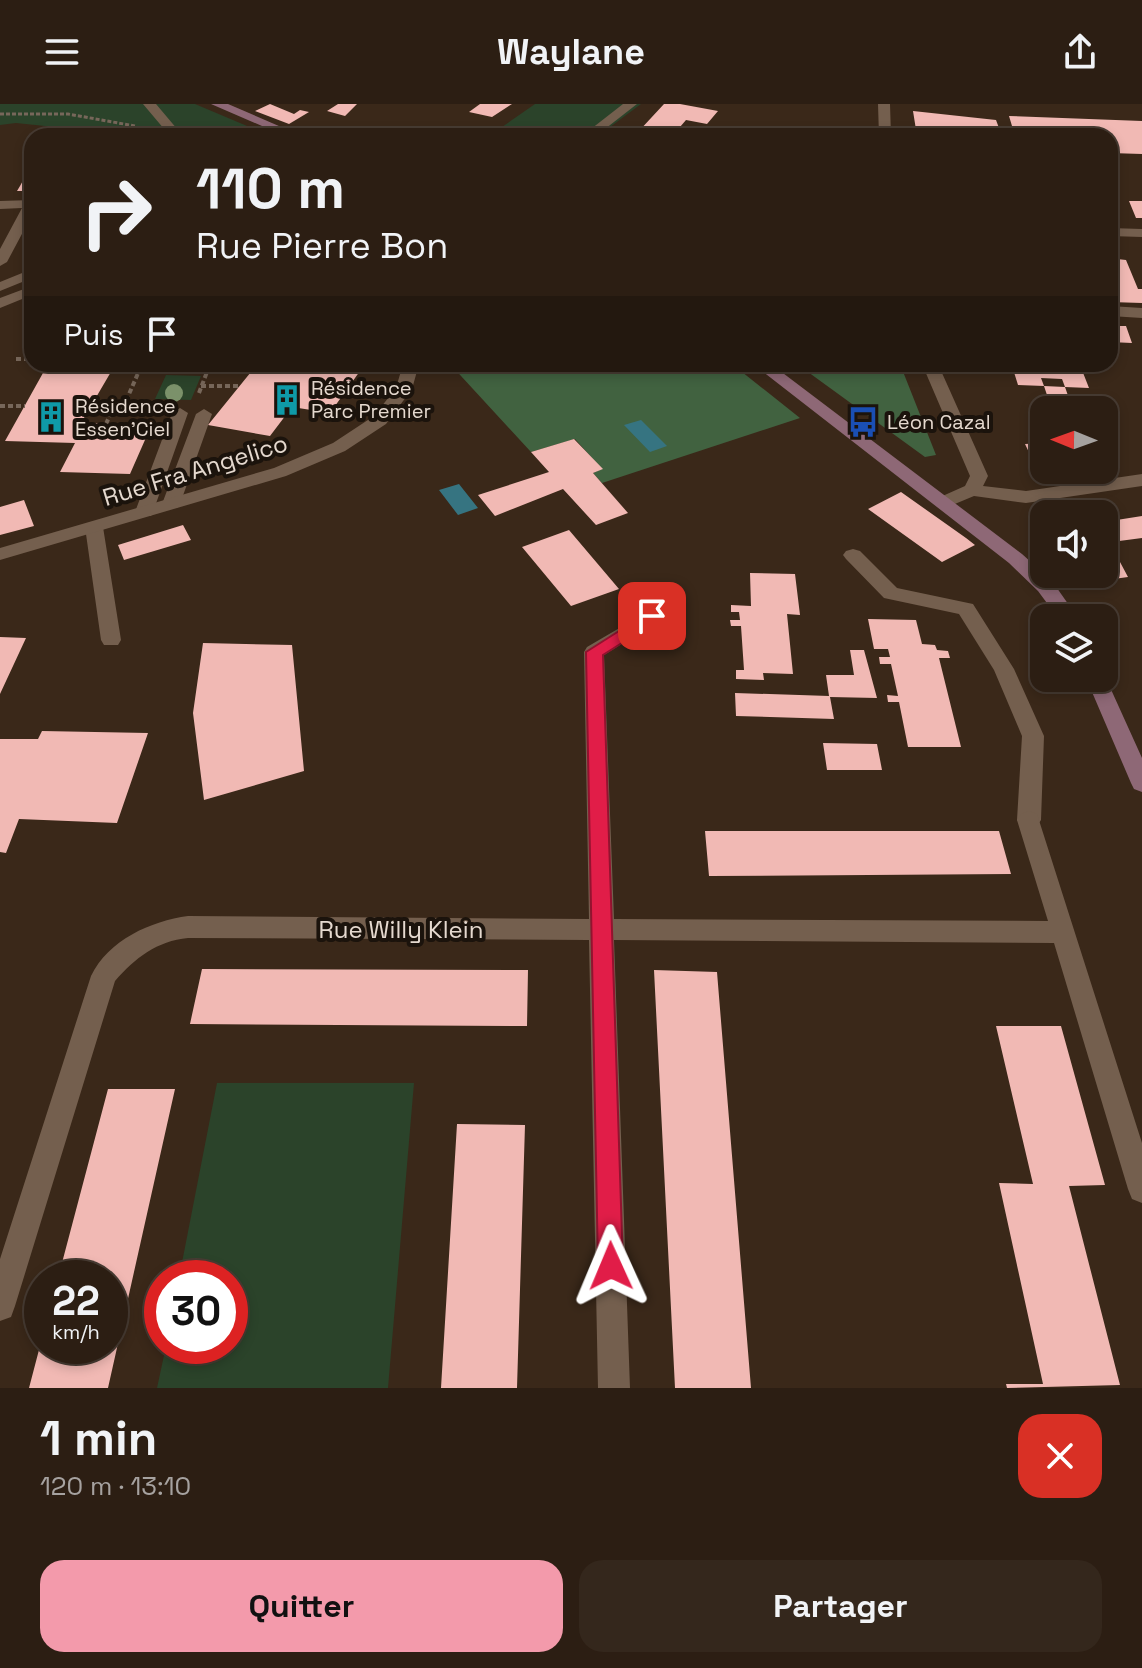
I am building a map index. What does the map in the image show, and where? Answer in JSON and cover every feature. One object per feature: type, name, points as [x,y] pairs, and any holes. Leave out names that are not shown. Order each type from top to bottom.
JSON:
[{"type":"main road","points":[[217,104],[276,128]]},
{"type":"main road","points":[[772,372],[944,502],[1040,581],[1057,604]]},
{"type":"main road","points":[[1102,692],[1142,783]]},
{"type":"street","points":[[149,104],[170,128]]},
{"type":"street","points":[[599,128],[631,104]]},
{"type":"street","points":[[884,104],[885,128]]},
{"type":"street","points":[[0,205],[24,204]]},
{"type":"street","points":[[0,262],[24,217]]},
{"type":"street","points":[[1118,232],[1142,233]]},
{"type":"street","points":[[0,287],[24,276]]},
{"type":"street","points":[[0,303],[24,293]]},
{"type":"street","points":[[1118,312],[1142,313]]},
{"type":"street","name":"Rue Fra Angelico","points":[[0,554],[280,472],[339,447],[380,420],[404,389],[409,372]]},
{"type":"street","points":[[934,372],[979,476],[972,490]]},
{"type":"street","points":[[144,512],[173,411]]},
{"type":"street","points":[[171,504],[204,414]]},
{"type":"street","points":[[944,502],[972,490],[1026,497],[1142,480]]},
{"type":"street","points":[[94,527],[111,640]]},
{"type":"street","points":[[853,555],[891,593],[966,609],[1004,669],[1033,736],[1029,820],[1142,1189]]},
{"type":"street","points":[[614,1388],[594,652],[652,616]]},
{"type":"street","name":"Rue Willy Klein","points":[[0,1306],[104,976],[131,948],[162,932],[188,927],[1062,932]]},
{"type":"path","points":[[0,114],[75,115],[138,128]]},
{"type":"path","points":[[16,359],[24,359]]},
{"type":"path","points":[[123,408],[139,372]]},
{"type":"path","points":[[201,386],[240,386]]},
{"type":"path","points":[[0,406],[25,406]]},
{"type":"path","points":[[88,407],[173,411]]},
{"type":"path","points":[[106,424],[113,408]]},
{"type":"green space","points":[[0,104],[195,104],[252,128],[64,128],[16,123],[0,125]]},
{"type":"green space","points":[[535,104],[641,104],[609,128],[500,128]]},
{"type":"green space","points":[[457,372],[742,372],[800,418],[602,483],[593,473],[602,469],[575,439],[531,452]]},
{"type":"green space","points":[[808,372],[903,372],[936,455],[925,457]]},
{"type":"green space","points":[[166,375],[201,376],[191,400],[155,399]]},
{"type":"green space","points":[[217,1083],[414,1083],[388,1388],[157,1388],[162,1364],[248,1364],[248,1260],[183,1260]]},
{"type":"water","points":[[641,420],[667,446],[650,452],[624,425]]},
{"type":"water","points":[[459,484],[478,508],[458,515],[439,490]]},
{"type":"building","points":[[270,104],[294,114],[300,110],[309,112],[289,124],[255,111]]},
{"type":"building","points":[[338,104],[357,104],[345,116],[327,111]]},
{"type":"building","points":[[480,104],[512,104],[492,117],[469,112]]},
{"type":"building","points":[[664,104],[718,111],[707,124],[686,120],[680,127],[685,128],[642,128]]},
{"type":"building","points":[[913,111],[996,120],[999,128],[916,128]]},
{"type":"building","points":[[1009,116],[1142,121],[1142,154],[1118,153],[1118,128],[1013,128]]},
{"type":"building","points":[[24,179],[24,191],[17,191]]},
{"type":"building","points":[[1129,201],[1142,201],[1142,218],[1136,218]]},
{"type":"building","points":[[1118,259],[1126,260],[1138,289],[1142,289],[1142,303],[1118,302]]},
{"type":"building","points":[[1118,326],[1126,326],[1132,343],[1118,342]]},
{"type":"building","name":"Résidence Essen'Ciel","points":[[44,372],[111,372],[81,423],[152,424],[130,474],[60,472],[75,443],[5,441]]},
{"type":"building","name":"Résidence Parc Premier","points":[[251,372],[359,372],[330,413],[292,407],[270,436],[208,425]]},
{"type":"building","points":[[1014,372],[1083,372],[1089,388],[1065,387],[1062,379],[1041,378],[1044,386],[1018,385]]},
{"type":"building","points":[[1044,386],[1065,387],[1068,396],[1047,396]]},
{"type":"building","points":[[574,439],[603,469],[593,473],[628,513],[596,525],[563,489],[495,516],[478,495],[549,472],[531,452]]},
{"type":"building","points":[[901,492],[975,545],[942,562],[868,509]]},
{"type":"building","points":[[24,500],[34,526],[0,535],[0,507]]},
{"type":"building","points":[[1142,516],[1142,538],[1118,541],[1118,520]]},
{"type":"building","points":[[183,525],[191,540],[124,560],[118,545]]},
{"type":"building","points":[[569,530],[619,589],[571,606],[522,547]]},
{"type":"building","points":[[1118,562],[1120,562],[1128,577],[1118,578]]},
{"type":"building","points":[[750,573],[795,574],[800,615],[787,614],[793,674],[763,673],[764,680],[736,679],[736,670],[744,670],[741,626],[731,626],[730,620],[740,620],[739,612],[731,612],[731,605],[751,606]]},
{"type":"building","points":[[868,619],[916,620],[922,644],[935,645],[937,650],[948,651],[950,658],[939,658],[961,747],[908,747],[899,702],[888,702],[887,695],[898,696],[891,664],[880,664],[879,657],[890,657],[888,649],[874,649]]},
{"type":"building","points":[[0,637],[26,638],[0,694]]},
{"type":"building","points":[[203,643],[292,645],[304,771],[204,800],[193,713]]},
{"type":"building","points":[[850,650],[864,650],[877,698],[830,697],[834,719],[736,716],[735,693],[829,696],[826,675],[854,675]]},
{"type":"building","points":[[42,731],[148,733],[117,823],[19,819],[6,853],[0,852],[0,739],[38,739]]},
{"type":"building","points":[[823,743],[877,744],[882,770],[827,770]]},
{"type":"building","points":[[705,831],[999,831],[1011,874],[709,876]]},
{"type":"building","points":[[202,969],[528,970],[527,1026],[190,1024]]},
{"type":"building","points":[[654,970],[717,972],[751,1388],[675,1388]]},
{"type":"building","points":[[996,1026],[1061,1026],[1105,1185],[1069,1186],[1120,1385],[1007,1388],[1006,1384],[1043,1384],[999,1183],[1033,1184]]},
{"type":"building","points":[[108,1089],[175,1089],[128,1299],[128,1260],[63,1260]]},
{"type":"building","points":[[457,1124],[525,1125],[517,1388],[441,1388]]},
{"type":"building","points":[[35,1364],[113,1364],[108,1388],[29,1388]]},
{"type":"place","name":"Résidence Parc Premier","points":[[287,400]]},
{"type":"place","name":"Résidence Essen'Ciel","points":[[51,417]]},
{"type":"place","name":"Léon Cazal","points":[[863,422]]},
{"type":"route","points":[[611,1266],[594,652],[652,616]]}]
